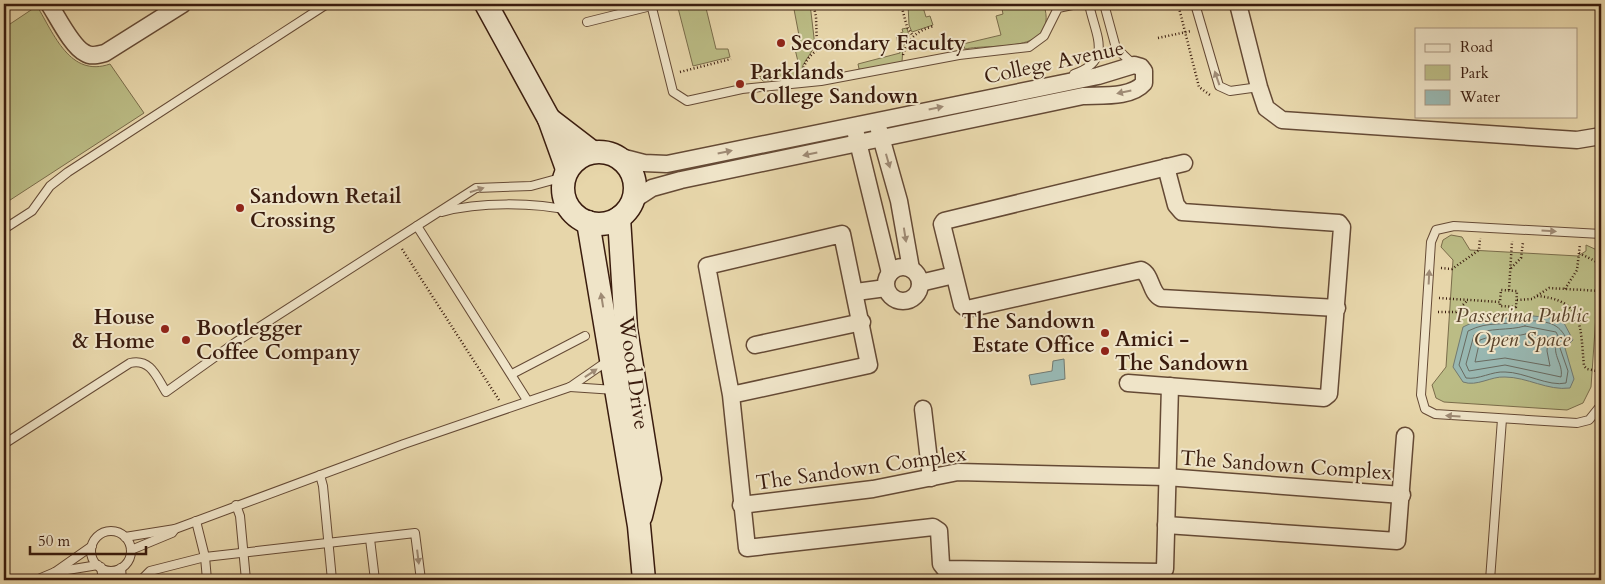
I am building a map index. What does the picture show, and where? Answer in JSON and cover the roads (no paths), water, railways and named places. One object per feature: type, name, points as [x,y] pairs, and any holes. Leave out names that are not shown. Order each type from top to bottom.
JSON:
[{"type":"street","points":[[49,4],[77,46],[84,53],[94,56],[105,53],[183,4]]},
{"type":"street","points":[[486,4],[549,119],[565,173],[563,197],[579,217],[604,223],[626,210],[635,189],[633,176],[628,167],[617,156],[605,152],[592,152],[579,157],[565,173]]},
{"type":"street","points":[[1238,4],[1266,108],[1282,120],[1577,140],[1601,136]]},
{"type":"street","name":"College Avenue","points":[[617,156],[644,163],[667,164],[1035,87],[1098,76],[1134,65],[1141,66],[1144,78],[1144,83],[1140,88],[1132,91],[1112,95],[1084,96],[662,185],[646,191],[626,210]]},
{"type":"street","points":[[549,119],[592,152]]},
{"type":"street","points":[[854,125],[892,297],[907,301],[916,294],[920,283],[911,269],[900,201],[877,120]]},
{"type":"street","points":[[1577,140],[1601,148]]},
{"type":"street","points":[[1184,163],[947,219],[942,224],[962,305],[967,309],[1141,270],[1146,273],[1155,294],[1161,298],[1337,308]]},
{"type":"street","points":[[1128,383],[1328,397],[1337,308],[1342,226],[1340,223],[1182,212],[1176,205],[1166,167]]},
{"type":"street","name":"Wood Drive","points":[[626,210],[626,329],[650,479],[639,526]]},
{"type":"street","name":"Wood Drive","points":[[579,217],[612,359],[639,526],[644,580]]},
{"type":"street","name":"The Sandown Complex","points":[[731,395],[870,366],[856,292],[842,234],[708,264],[707,268],[731,395],[746,546],[750,549],[932,527],[939,531],[941,564],[945,569],[1162,572],[1165,569],[1166,477],[1170,386]]},
{"type":"street","points":[[856,292],[888,281],[899,268],[911,269]]},
{"type":"street","points":[[920,283],[954,275]]},
{"type":"street","points":[[755,345],[862,322]]},
{"type":"street","points":[[923,409],[931,478]]},
{"type":"street","name":"The Sandown Complex","points":[[1166,525],[1394,542],[1399,538],[1405,436]]},
{"type":"street","name":"The Sandown Complex","points":[[742,505],[873,490],[958,472],[1166,477],[1402,495]]},
{"type":"lane","points":[[4,230],[32,211],[50,186],[68,172],[327,4]]},
{"type":"lane","points":[[587,22],[651,5],[673,92],[681,99],[688,101],[742,89],[821,81],[968,54],[1029,47],[1044,36],[1058,8],[1076,4]]},
{"type":"lane","points":[[1035,87],[1088,69],[1098,59],[1099,47],[1089,4]]},
{"type":"lane","points":[[1104,4],[1116,48],[1134,65]]},
{"type":"lane","points":[[1195,4],[1219,86],[1230,91],[1259,86]]},
{"type":"lane","points":[[4,444],[130,363],[141,362],[148,365],[166,392],[236,342],[476,188],[531,186],[565,173]]},
{"type":"lane","points":[[436,214],[457,208],[534,205],[579,217]]},
{"type":"lane","points":[[417,226],[527,400]]},
{"type":"lane","points":[[1601,234],[1454,226],[1436,230],[1431,242],[1421,395],[1425,409],[1435,414],[1502,419],[1584,423],[1595,416],[1601,405]]},
{"type":"lane","points":[[512,374],[585,336]]},
{"type":"lane","points":[[125,537],[175,529],[236,505],[527,400],[570,387],[612,359]]},
{"type":"lane","points":[[570,387],[617,390]]},
{"type":"lane","points":[[1490,580],[1502,419]]},
{"type":"lane","points":[[320,475],[333,578]]},
{"type":"lane","points":[[236,505],[240,516],[246,580]]},
{"type":"lane","points":[[196,521],[206,557],[207,580]]},
{"type":"lane","points":[[131,550],[172,533],[175,529]]},
{"type":"lane","points":[[36,580],[54,572],[92,546],[100,535],[108,532],[117,532],[125,537],[131,550],[127,563],[121,568],[113,570],[99,566],[54,572]]},
{"type":"lane","points":[[141,580],[150,571],[206,557],[415,533],[421,580]]},
{"type":"lane","points":[[370,539],[375,580]]},
{"type":"lane","points":[[92,546],[92,554],[99,566],[103,580]]},
{"type":"lane","points":[[121,568],[122,580]]},
{"type":"lane","points":[[150,571],[151,580]]},
{"type":"water","points":[[1524,315],[1552,318],[1564,323],[1573,340],[1565,348],[1574,379],[1570,388],[1554,388],[1521,379],[1505,377],[1474,383],[1463,382],[1453,367],[1463,327],[1482,318],[1513,318]]},
{"type":"water","points":[[1064,359],[1065,379],[1031,385],[1029,375],[1052,371],[1053,361]]},
{"type":"place","name":"Secondary Faculty","points":[[781,43]]},
{"type":"place","name":"Parklands College Sandown","points":[[740,84]]},
{"type":"place","name":"Sandown Retail Crossing","points":[[240,208]]},
{"type":"place","name":"House & Home","points":[[165,329]]},
{"type":"place","name":"The Sandown Estate Office","points":[[1105,333]]},
{"type":"place","name":"Bootlegger Coffee Company","points":[[186,340]]},
{"type":"place","name":"Amici - The Sandown","points":[[1105,351]]},
{"type":"park label","name":"Passerina Public Open Space","points":[[1522,327]]}]
